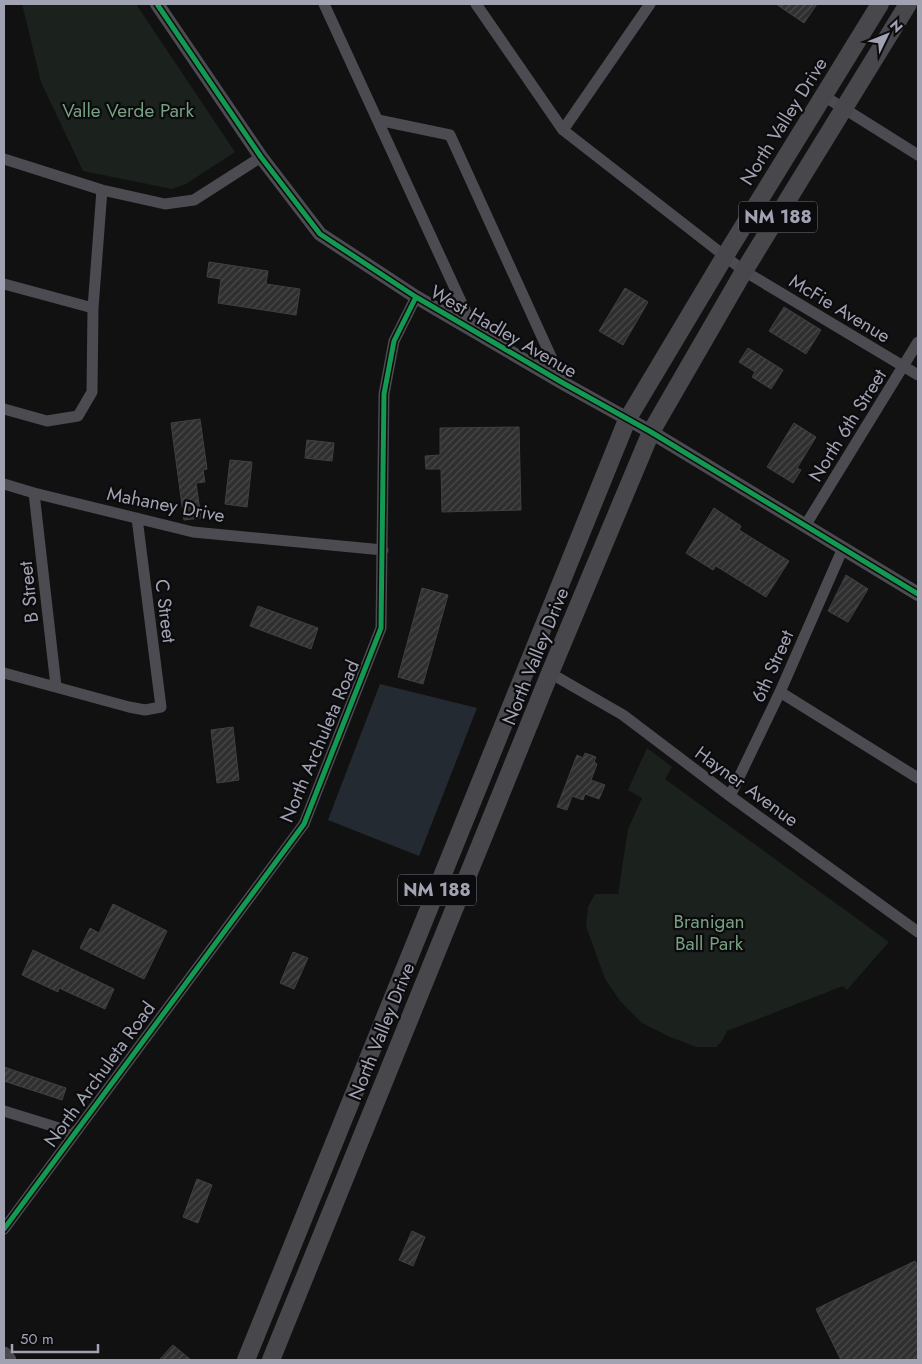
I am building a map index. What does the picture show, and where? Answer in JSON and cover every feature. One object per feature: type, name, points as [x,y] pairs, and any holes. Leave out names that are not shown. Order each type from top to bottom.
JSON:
[{"type":"main road","name":"North Valley Drive","points":[[246,1360],[627,420],[880,4]]},
{"type":"main road","name":"North Valley Drive","points":[[271,1360],[550,673],[651,432],[744,270],[908,4]]},
{"type":"main road","points":[[4,1354],[9,1360]]},
{"type":"street","name":"West Hadley Avenue","points":[[156,4],[261,157],[320,234],[416,297],[627,420],[651,432],[918,594]]},
{"type":"street","points":[[324,4],[475,332]]},
{"type":"street","name":"McFie Avenue","points":[[476,4],[564,130],[744,270],[918,376]]},
{"type":"street","points":[[564,130],[650,4]]},
{"type":"street","points":[[824,96],[918,155]]},
{"type":"street","points":[[378,120],[450,135],[563,383]]},
{"type":"street","points":[[4,159],[102,190],[165,204],[194,200],[261,157]]},
{"type":"street","points":[[4,409],[47,421],[78,416],[92,392],[93,308],[102,190]]},
{"type":"street","points":[[4,284],[93,308]]},
{"type":"street","name":"North Archuleta Road","points":[[4,1229],[304,824],[381,628],[384,394],[394,341],[416,297]]},
{"type":"street","name":"North 6th Street","points":[[806,526],[918,342]]},
{"type":"street","name":"Mahaney Drive","points":[[4,484],[193,532],[383,550]]},
{"type":"street","name":"B Street","points":[[34,493],[56,686]]},
{"type":"street","name":"C Street","points":[[56,686],[129,707],[146,710],[161,707],[137,518]]},
{"type":"street","name":"6th Street","points":[[730,796],[780,692],[843,548]]},
{"type":"street","points":[[4,673],[56,686]]},
{"type":"street","name":"Hayner Avenue","points":[[550,673],[622,714],[730,796],[918,932]]},
{"type":"street","points":[[780,692],[918,778]]},
{"type":"street","points":[[4,1111],[74,1133]]},
{"type":"green space","name":"Valle Verde Park","points":[[22,4],[136,4],[235,152],[186,184],[172,189],[83,171],[41,82]]},
{"type":"green space","name":"Branigan Ball Park","points":[[647,748],[672,767],[665,779],[889,942],[847,990],[843,986],[727,1031],[722,1041],[716,1047],[696,1047],[668,1036],[642,1023],[620,1001],[605,979],[586,926],[588,907],[595,894],[618,894],[628,829],[642,798],[628,790]]},
{"type":"shaded area","points":[[380,684],[477,708],[419,856],[328,820]]},
{"type":"building","points":[[776,4],[817,4],[804,23]]},
{"type":"building","points":[[209,262],[268,271],[266,284],[300,289],[296,315],[218,303],[221,279],[207,277]]},
{"type":"building","points":[[625,288],[648,302],[623,345],[599,331]]},
{"type":"building","points":[[784,307],[821,330],[806,354],[769,331]]},
{"type":"building","points":[[748,348],[783,370],[771,389],[752,377],[755,372],[739,362]]},
{"type":"building","points":[[200,419],[207,469],[203,470],[205,482],[196,483],[201,518],[184,520],[171,423]]},
{"type":"building","points":[[794,423],[816,437],[797,468],[801,470],[793,483],[767,467]]},
{"type":"building","points":[[519,427],[521,510],[442,512],[441,469],[426,469],[425,456],[440,455],[440,428]]},
{"type":"building","points":[[307,440],[334,443],[332,461],[305,458]]},
{"type":"building","points":[[230,460],[252,462],[247,507],[225,504]]},
{"type":"building","points":[[714,508],[741,526],[739,530],[789,561],[766,597],[716,566],[713,570],[686,553]]},
{"type":"building","points":[[846,575],[868,589],[848,622],[828,611]]},
{"type":"building","points":[[422,588],[448,595],[423,684],[398,677]]},
{"type":"building","points":[[258,606],[318,628],[311,649],[250,626]]},
{"type":"building","points":[[233,727],[239,780],[217,783],[211,730]]},
{"type":"building","points":[[585,753],[596,757],[594,762],[597,764],[591,780],[605,785],[599,799],[585,794],[583,800],[572,796],[567,810],[557,807],[577,755],[583,758]]},
{"type":"building","points":[[113,904],[167,931],[144,979],[80,948],[90,928],[99,933]]},
{"type":"building","points":[[33,950],[114,989],[105,1009],[59,988],[58,992],[22,975]]},
{"type":"building","points":[[293,952],[308,958],[294,989],[280,983]]},
{"type":"building","points":[[4,1067],[66,1088],[62,1100],[4,1081]]},
{"type":"building","points":[[197,1179],[212,1185],[198,1223],[183,1217]]},
{"type":"building","points":[[412,1231],[425,1237],[413,1266],[399,1260]]},
{"type":"building","points":[[915,1261],[918,1267],[918,1360],[841,1360],[816,1309]]},
{"type":"building","points":[[173,1345],[191,1360],[159,1360]]},
{"type":"cycle path","points":[[157,4],[261,157],[320,234],[416,297],[651,432],[918,594]]},
{"type":"cycle path","points":[[4,1229],[304,824],[381,628],[384,394],[394,341],[416,297]]}]
